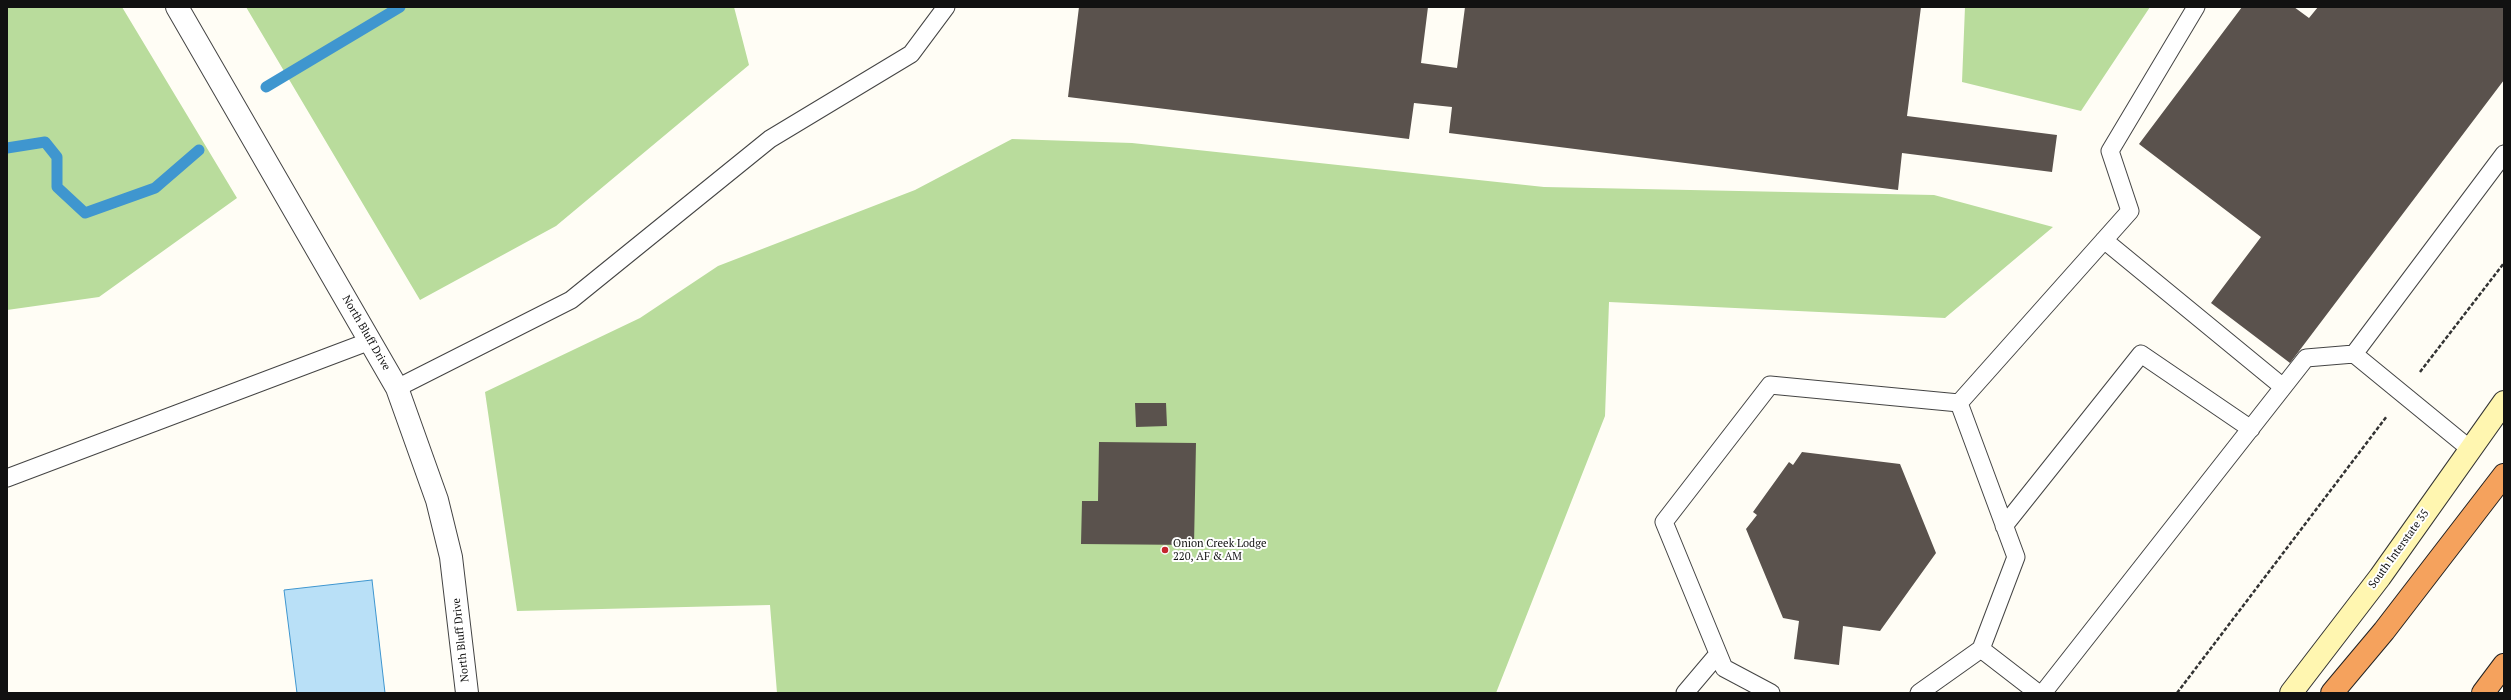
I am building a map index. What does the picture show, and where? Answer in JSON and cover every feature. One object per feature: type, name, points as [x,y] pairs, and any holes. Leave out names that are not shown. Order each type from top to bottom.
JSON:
[{"type":"highway","points":[[2332,693],[2384,631],[2504,475]]},
{"type":"highway","points":[[2483,693],[2504,665]]},
{"type":"main road","name":"South Interstate 35","points":[[2291,693],[2380,577],[2504,402]]},
{"type":"street","name":"North Bluff Drive","points":[[177,7],[397,388],[437,500],[452,557],[467,693]]},
{"type":"lane","points":[[397,388],[571,300],[770,139],[911,54],[946,7]]},
{"type":"lane","points":[[1959,403],[2130,211],[2110,150],[2196,7]]},
{"type":"lane","points":[[2354,354],[2504,154]]},
{"type":"lane","points":[[2104,240],[2283,387]]},
{"type":"lane","points":[[7,478],[370,341]]},
{"type":"lane","points":[[2004,526],[2141,354],[2251,429]]},
{"type":"lane","points":[[2044,693],[2306,358],[2354,354],[2470,449]]},
{"type":"lane","points":[[1771,693],[1724,668],[1664,522],[1770,385],[1959,403]]},
{"type":"lane","points":[[1919,693],[1981,649],[2016,557],[1959,403]]},
{"type":"lane","points":[[1981,649],[2038,693]]},
{"type":"lane","points":[[1685,693],[1718,654]]},
{"type":"path","points":[[2177,693],[2504,263]]},
{"type":"green space","points":[[7,7],[122,7],[237,198],[99,297],[7,310]]},
{"type":"green space","points":[[246,7],[734,7],[749,65],[556,226],[420,300]]},
{"type":"green space","points":[[1965,7],[2150,7],[2081,111],[1962,82]]},
{"type":"green space","points":[[1012,139],[1132,143],[1544,187],[1934,195],[2053,227],[1945,318],[1609,302],[1605,416],[1496,693],[777,693],[770,605],[517,611],[485,392],[640,318],[718,266],[915,190]]},
{"type":"water","points":[[372,580],[385,693],[297,693],[284,590]]},
{"type":"building","points":[[1079,7],[1428,7],[1421,63],[1457,68],[1465,7],[1921,7],[1907,116],[2057,135],[2052,172],[1902,153],[1898,190],[1449,133],[1452,107],[1414,103],[1409,139],[1068,97]]},
{"type":"building","points":[[2242,7],[2294,7],[2309,18],[2318,7],[2504,7],[2504,80],[2290,363],[2211,303],[2261,237],[2139,144]]},
{"type":"building","points":[[1135,403],[1166,403],[1167,426],[1136,427]]},
{"type":"building","points":[[1099,442],[1196,443],[1194,545],[1081,544],[1082,501],[1098,501]]},
{"type":"building","points":[[1802,452],[1900,464],[1936,553],[1880,631],[1843,626],[1839,665],[1794,659],[1799,621],[1783,618],[1746,529],[1757,515],[1753,512],[1789,462],[1793,465]]},
{"type":"waterway","points":[[266,87],[400,7]]},
{"type":"waterway","points":[[7,148],[45,142],[57,157],[57,187],[85,213],[155,188],[199,150]]},
{"type":"place","name":"Onion Creek Lodge 220, AF & AM","points":[[1165,550]]}]
